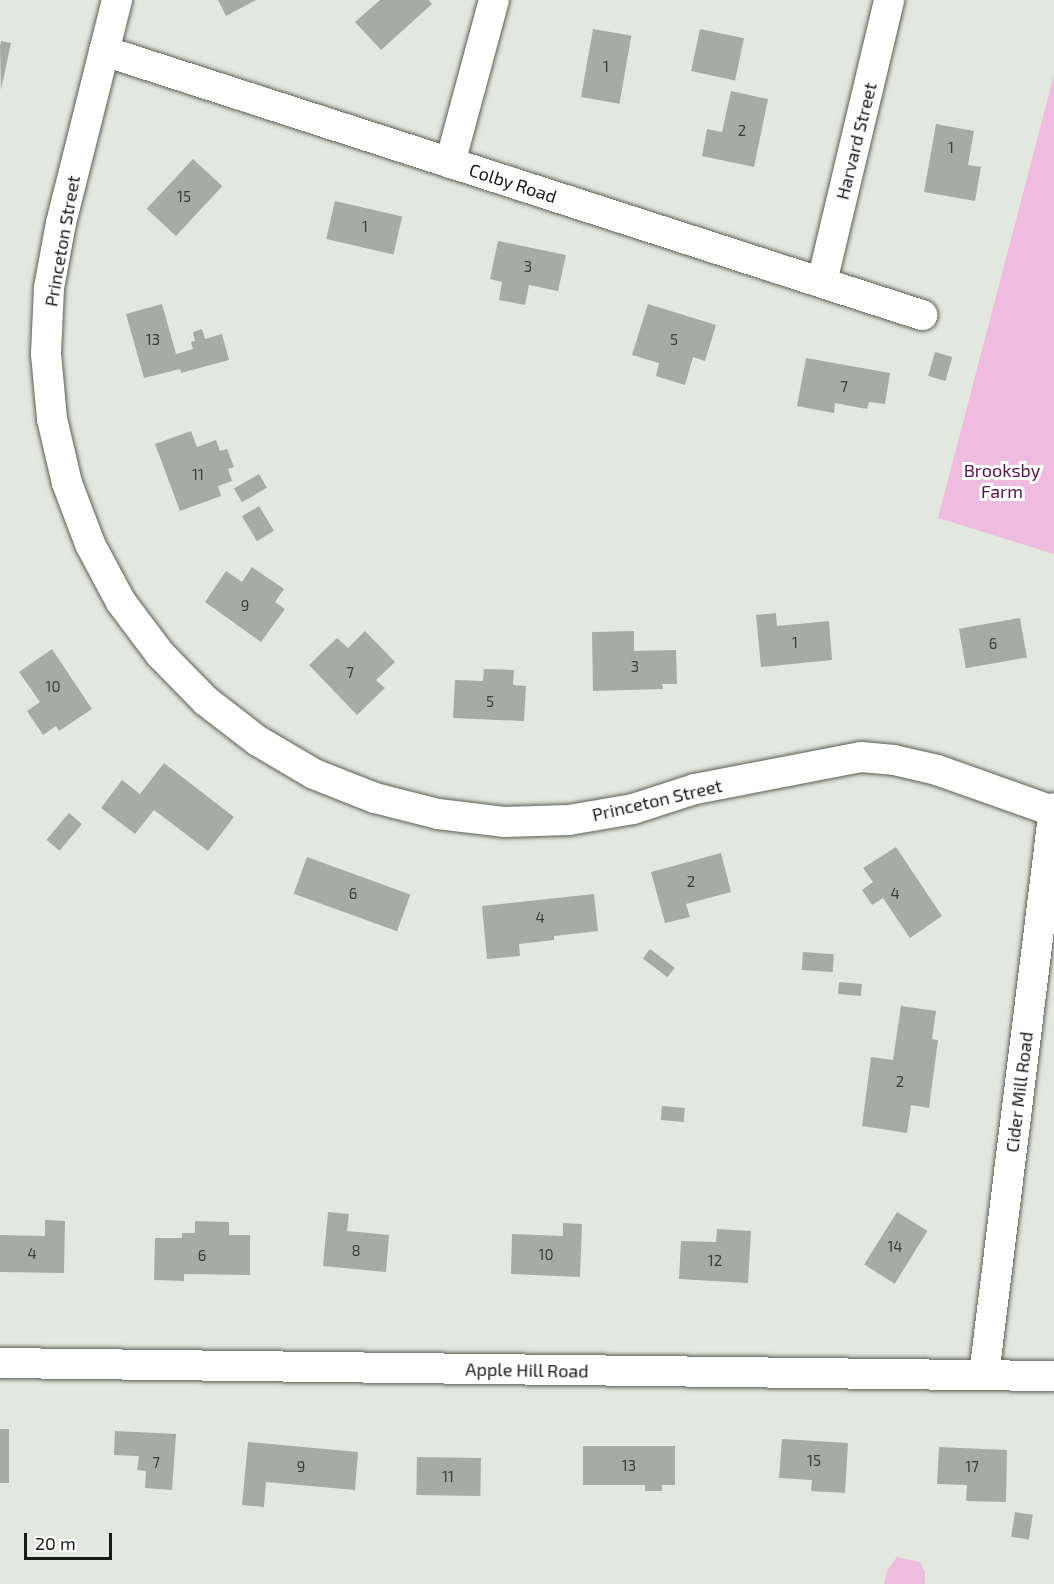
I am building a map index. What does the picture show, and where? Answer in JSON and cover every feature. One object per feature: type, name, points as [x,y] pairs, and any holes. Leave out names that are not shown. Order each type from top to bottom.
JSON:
[{"type":"street","name":"Princeton Street","points":[[117,0],[62,223],[49,288],[46,354],[52,419],[67,483],[90,544],[121,602],[160,654],[206,701],[258,741],[314,774],[375,798],[438,814],[504,822],[569,820],[633,809],[696,789],[861,757],[894,760],[937,770],[1054,810]]},
{"type":"street","points":[[450,163],[494,0]]},
{"type":"street","name":"Harvard Street","points":[[822,282],[890,0]]},
{"type":"street","name":"Colby Road","points":[[104,51],[922,315]]},
{"type":"street","name":"Cider Mill Road","points":[[984,1375],[1054,810]]},
{"type":"street","name":"Apple Hill Road","points":[[0,1363],[1054,1376]]},
{"type":"green space","name":"Brooksby Farm","points":[[1054,75],[1054,554],[938,518]]},
{"type":"green space","points":[[897,1557],[920,1562],[925,1572],[925,1584],[884,1584],[887,1571]]},
{"type":"building","points":[[218,0],[256,0],[226,16]]},
{"type":"building","points":[[380,0],[429,0],[432,4],[381,50],[355,22]]},
{"type":"building","points":[[593,29],[631,36],[619,104],[581,97]]},
{"type":"building","points":[[700,29],[744,38],[735,80],[691,71]]},
{"type":"building","points":[[1,41],[11,43],[1,90],[0,47]]},
{"type":"building","points":[[731,91],[768,99],[754,167],[702,156],[707,129],[722,132]]},
{"type":"building","points":[[936,124],[974,131],[968,165],[981,167],[975,201],[924,192]]},
{"type":"building","points":[[193,159],[222,186],[176,236],[147,209]]},
{"type":"building","points":[[335,201],[402,217],[393,255],[326,239]]},
{"type":"building","points":[[498,241],[566,255],[558,291],[529,285],[525,305],[499,300],[502,282],[490,279]]},
{"type":"building","points":[[162,304],[176,354],[193,349],[191,342],[195,341],[193,332],[202,329],[205,339],[222,334],[229,360],[181,373],[180,369],[144,378],[126,314]]},
{"type":"building","points":[[648,304],[716,325],[705,361],[693,357],[685,385],[656,376],[659,363],[632,355]]},
{"type":"building","points":[[935,352],[952,357],[945,381],[928,376]]},
{"type":"building","points":[[806,358],[890,373],[885,404],[869,402],[867,409],[835,403],[834,413],[797,406]]},
{"type":"building","points":[[191,431],[197,447],[216,440],[220,451],[227,449],[234,467],[228,469],[232,481],[218,486],[221,496],[180,511],[155,444]]},
{"type":"building","points":[[259,474],[267,488],[242,502],[234,488]]},
{"type":"building","points":[[259,506],[274,531],[257,541],[242,516]]},
{"type":"building","points":[[252,567],[284,589],[275,602],[285,609],[261,642],[205,602],[226,571],[242,582]]},
{"type":"building","points":[[776,613],[777,626],[829,621],[832,660],[761,667],[756,615]]},
{"type":"building","points":[[1020,618],[1027,657],[966,668],[959,629]]},
{"type":"building","points":[[365,631],[395,662],[376,680],[385,688],[357,715],[309,665],[337,638],[348,648]]},
{"type":"building","points":[[634,631],[634,651],[676,650],[677,684],[662,684],[663,689],[593,691],[592,632]]},
{"type":"building","points":[[52,649],[92,709],[59,731],[56,726],[43,735],[27,711],[40,702],[19,672]]},
{"type":"building","points":[[484,669],[514,670],[513,685],[526,686],[524,721],[453,718],[455,680],[483,681]]},
{"type":"building","points":[[164,763],[234,817],[208,851],[154,810],[135,834],[101,808],[122,780],[140,794]]},
{"type":"building","points":[[69,813],[82,824],[60,851],[47,840]]},
{"type":"building","points":[[896,847],[942,916],[910,938],[883,898],[872,905],[862,890],[873,882],[863,868]]},
{"type":"building","points":[[721,853],[731,892],[686,904],[690,917],[665,923],[651,872]]},
{"type":"building","points":[[307,857],[410,895],[397,931],[294,894]]},
{"type":"building","points":[[594,894],[598,931],[554,936],[554,940],[519,944],[520,956],[487,959],[482,906]]},
{"type":"building","points":[[650,949],[675,968],[668,977],[643,959]]},
{"type":"building","points":[[803,952],[834,954],[833,972],[802,970]]},
{"type":"building","points":[[839,982],[862,984],[861,996],[838,994]]},
{"type":"building","points":[[901,1006],[936,1011],[932,1039],[938,1040],[929,1108],[911,1105],[907,1133],[862,1126],[871,1057],[893,1060]]},
{"type":"building","points":[[662,1106],[685,1108],[684,1122],[661,1120]]},
{"type":"building","points":[[328,1212],[349,1214],[347,1231],[389,1235],[386,1272],[323,1266]]},
{"type":"building","points":[[897,1212],[928,1231],[895,1284],[864,1265]]},
{"type":"building","points":[[45,1220],[65,1221],[64,1273],[0,1272],[0,1235],[45,1236]]},
{"type":"building","points":[[195,1221],[229,1222],[229,1235],[250,1235],[250,1275],[184,1274],[184,1281],[154,1280],[155,1238],[182,1238],[182,1233],[195,1233]]},
{"type":"building","points":[[563,1223],[582,1224],[580,1277],[511,1274],[512,1234],[563,1236]]},
{"type":"building","points":[[717,1229],[751,1231],[748,1283],[679,1279],[681,1241],[716,1242]]},
{"type":"building","points":[[0,1429],[9,1429],[9,1483],[0,1483]]},
{"type":"building","points":[[115,1431],[176,1434],[172,1490],[145,1488],[146,1471],[137,1470],[139,1456],[114,1455]]},
{"type":"building","points":[[782,1439],[848,1443],[845,1493],[811,1491],[812,1480],[779,1478]]},
{"type":"building","points":[[248,1442],[358,1452],[355,1490],[266,1482],[264,1507],[242,1505]]},
{"type":"building","points":[[583,1446],[675,1446],[675,1485],[662,1485],[662,1491],[645,1491],[645,1485],[583,1485]]},
{"type":"building","points":[[939,1447],[1007,1450],[1006,1502],[966,1501],[967,1485],[937,1484]]},
{"type":"building","points":[[417,1457],[481,1458],[480,1496],[416,1495]]},
{"type":"building","points":[[1015,1512],[1033,1515],[1029,1540],[1011,1537]]}]
